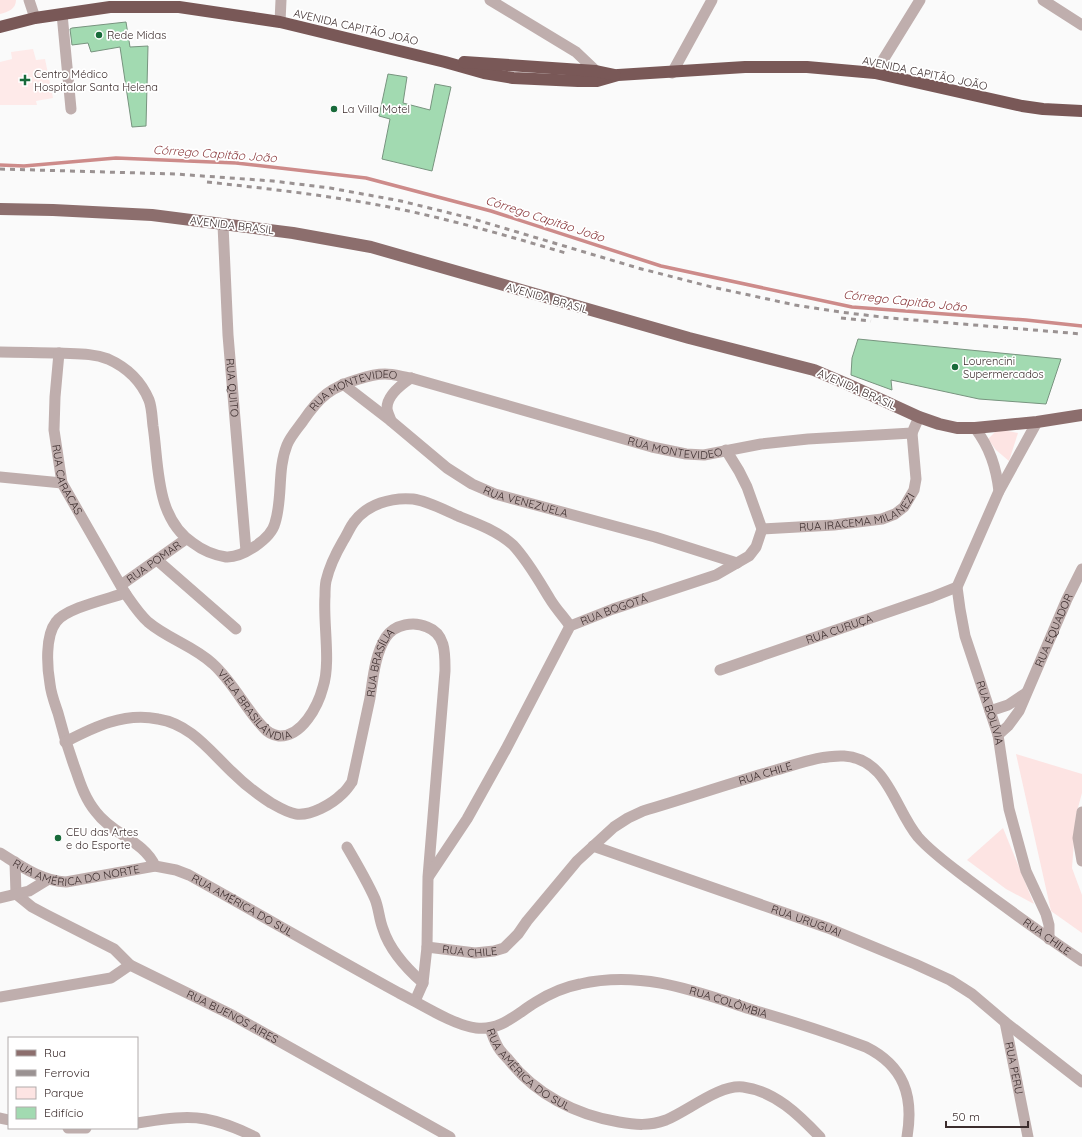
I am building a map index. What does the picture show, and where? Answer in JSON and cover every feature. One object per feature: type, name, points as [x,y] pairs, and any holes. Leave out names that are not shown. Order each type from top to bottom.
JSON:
[{"type":"highway","name":"AVENIDA CAPITÃO JOÃO","points":[[0,27],[35,18],[142,3],[280,22],[445,62],[476,62],[596,76],[672,73],[745,67],[807,67],[875,73],[1022,106],[1043,109],[1082,111]]},
{"type":"main road","name":"AVENIDA BRASIL","points":[[0,209],[152,215],[293,233],[371,247],[428,262],[647,326],[814,370],[919,417],[938,424],[957,428],[975,428],[1037,422],[1082,415]]},
{"type":"street","points":[[29,0],[35,18]]},
{"type":"street","points":[[280,22],[282,0]]},
{"type":"street","points":[[490,0],[576,52],[596,76]]},
{"type":"street","points":[[875,73],[920,0]]},
{"type":"street","points":[[1043,0],[1082,25]]},
{"type":"street","points":[[672,73],[711,1]]},
{"type":"street","points":[[62,14],[71,109]]},
{"type":"street","name":"RUA QUITO","points":[[223,225],[228,335],[246,551]]},
{"type":"street","name":"RUA MONTEVIDEO","points":[[0,352],[86,353],[107,359],[131,373],[141,386],[149,401],[159,481],[166,507],[179,531],[186,539],[200,548],[228,557],[237,555],[258,544],[267,537],[275,525],[278,510],[281,472],[287,444],[315,404],[329,392],[343,384],[372,375],[385,374],[411,378],[658,448],[696,455],[761,444],[808,439],[912,433]]},
{"type":"street","name":"RUA CARACAS","points":[[59,353],[54,430],[62,483],[123,589]]},
{"type":"street","points":[[391,421],[387,408],[392,395],[400,385],[411,378]]},
{"type":"street","name":"RUA VENEZUELA","points":[[343,384],[391,421],[430,454],[472,484],[495,494],[656,537],[738,563]]},
{"type":"street","points":[[912,433],[919,417]]},
{"type":"street","points":[[957,587],[999,491],[1037,422]]},
{"type":"street","points":[[975,428],[988,448],[993,461],[999,491]]},
{"type":"street","name":"RUA IRACEMA MILANEZI","points":[[762,529],[834,525],[882,519],[895,514],[904,507],[914,490],[916,479],[912,433]]},
{"type":"street","points":[[726,450],[747,487],[762,529]]},
{"type":"street","points":[[0,477],[62,483]]},
{"type":"street","name":"VIELA BRASILÂNDIA","points":[[123,589],[136,609],[148,622],[162,632],[201,654],[214,664],[238,693],[262,726],[272,734],[279,736],[293,732],[303,724],[314,710],[319,700],[324,685],[326,657],[324,608],[326,582],[338,551],[354,521],[366,510],[384,501],[415,499],[470,521],[504,538],[513,546],[534,573],[551,601],[570,626]]},
{"type":"street","name":"RUA BOGOTÁ","points":[[428,877],[467,819],[570,626],[613,609],[716,575],[749,556],[756,548],[762,529]]},
{"type":"street","name":"RUA POMAR","points":[[123,589],[157,560],[186,539]]},
{"type":"street","points":[[157,560],[236,629]]},
{"type":"street","name":"RUA EQUADOR","points":[[998,735],[1008,726],[1019,711],[1067,599],[1082,570]]},
{"type":"street","name":"RUA CURUÇA","points":[[720,670],[957,587]]},
{"type":"street","name":"RUA BOLÍVIA","points":[[957,587],[965,636],[998,735],[1009,809],[1026,871],[1046,914],[1049,925],[1049,939]]},
{"type":"street","points":[[123,589],[69,611],[56,621],[49,639],[48,658],[50,685],[66,742],[85,796],[96,813],[107,824],[151,857],[155,866]]},
{"type":"street","name":"RUA BRASÍLIA","points":[[66,742],[92,728],[122,718],[146,717],[170,722],[182,727],[195,736],[231,772],[264,798],[280,808],[296,814],[310,813],[325,807],[335,800],[343,794],[352,782],[378,656],[386,636],[398,626],[410,624],[426,626],[435,630],[440,637],[443,646],[445,671],[428,877],[427,947],[423,983],[414,1001]]},
{"type":"street","points":[[990,711],[1008,705],[1027,692]]},
{"type":"street","name":"RUA CHILE","points":[[427,947],[475,953],[494,951],[504,948],[518,934],[577,861],[614,827],[643,811],[742,780],[824,757],[845,756],[862,760],[878,771],[908,823],[919,838],[935,853],[991,897],[1082,962]]},
{"type":"street","points":[[1082,812],[1078,838],[1082,861]]},
{"type":"street","name":"RUA URUGUAI","points":[[594,846],[828,928],[950,980],[972,994],[1005,1022],[1082,1082]]},
{"type":"street","points":[[347,847],[375,900],[382,928],[392,949],[410,972],[423,983]]},
{"type":"street","name":"RUA AMÉRICA DO NORTE","points":[[0,853],[47,880],[66,882],[155,866]]},
{"type":"street","points":[[15,862],[16,894]]},
{"type":"street","name":"RUA AMÉRICA DO SUL","points":[[155,866],[176,870],[188,875],[452,1021],[465,1026],[490,1028],[497,1046],[514,1068],[539,1090],[568,1108],[611,1121],[650,1125],[667,1120],[710,1096],[730,1088],[742,1087],[767,1093],[781,1102],[820,1137]]},
{"type":"street","points":[[16,894],[29,870]]},
{"type":"street","points":[[0,898],[29,891],[47,880]]},
{"type":"street","name":"RUA BUENOS AIRES","points":[[16,894],[32,907],[46,915],[114,949],[130,965],[232,1015],[450,1137]]},
{"type":"street","points":[[0,997],[110,978],[130,965]]},
{"type":"street","name":"RUA COLÔMBIA","points":[[490,1028],[501,1025],[557,991],[574,985],[624,979],[654,981],[686,989],[851,1041],[878,1053],[893,1066],[902,1079],[909,1107],[907,1137]]},
{"type":"street","name":"RUA PERU","points":[[1005,1022],[1028,1137]]},
{"type":"street","points":[[138,1123],[159,1120],[204,1119],[223,1124],[254,1137]]},
{"type":"shaded area","name":"Centro Médico Hospitalar Santa Helena","points":[[33,49],[36,60],[45,59],[53,98],[36,101],[37,105],[0,105],[0,62],[12,59],[11,52]]},
{"type":"green space","points":[[0,0],[16,0],[16,3],[15,6],[9,11],[0,14]]},
{"type":"green space","points":[[998,429],[1018,433],[1009,461],[996,450],[988,439]]},
{"type":"green space","points":[[1016,754],[1082,774],[1082,793],[1076,815],[1072,868],[1082,895],[1082,933],[1051,911]]},
{"type":"green space","points":[[1003,828],[1034,904],[1006,889],[967,860]]},
{"type":"building","points":[[126,22],[130,47],[148,46],[146,126],[132,127],[120,47],[91,52],[88,43],[72,45],[70,29],[72,28]]},
{"type":"building","points":[[388,74],[407,77],[403,103],[430,110],[435,84],[451,87],[432,171],[382,159],[390,119],[379,116]]},
{"type":"building","name":"Lourencini Supermercados","points":[[858,339],[1061,359],[1046,404],[979,399],[891,380],[892,390],[851,375],[852,358]]},
{"type":"waterway","name":"Córrego Capitão João","points":[[0,165],[24,166],[116,158],[236,163],[366,178],[491,211],[661,266],[852,307],[1026,320],[1082,326]]},
{"type":"railway","points":[[0,169],[175,174],[273,181],[330,188],[401,201],[470,218],[638,268],[712,287],[795,305],[890,318],[1082,334]]},
{"type":"railway","points":[[207,182],[279,190],[375,204],[442,219],[569,254]]},
{"type":"railway","points":[[841,318],[871,321]]},
{"type":"place","name":"Rede Midas","points":[[99,35]]},
{"type":"place","name":"Centro Médico Hospitalar Santa Helena","points":[[25,80]]},
{"type":"place","name":"La Villa Motel","points":[[334,109]]},
{"type":"place","name":"Lourencini Supermercados","points":[[955,367]]},
{"type":"place","name":"CEU das Artes e do Esporte","points":[[58,838]]}]
